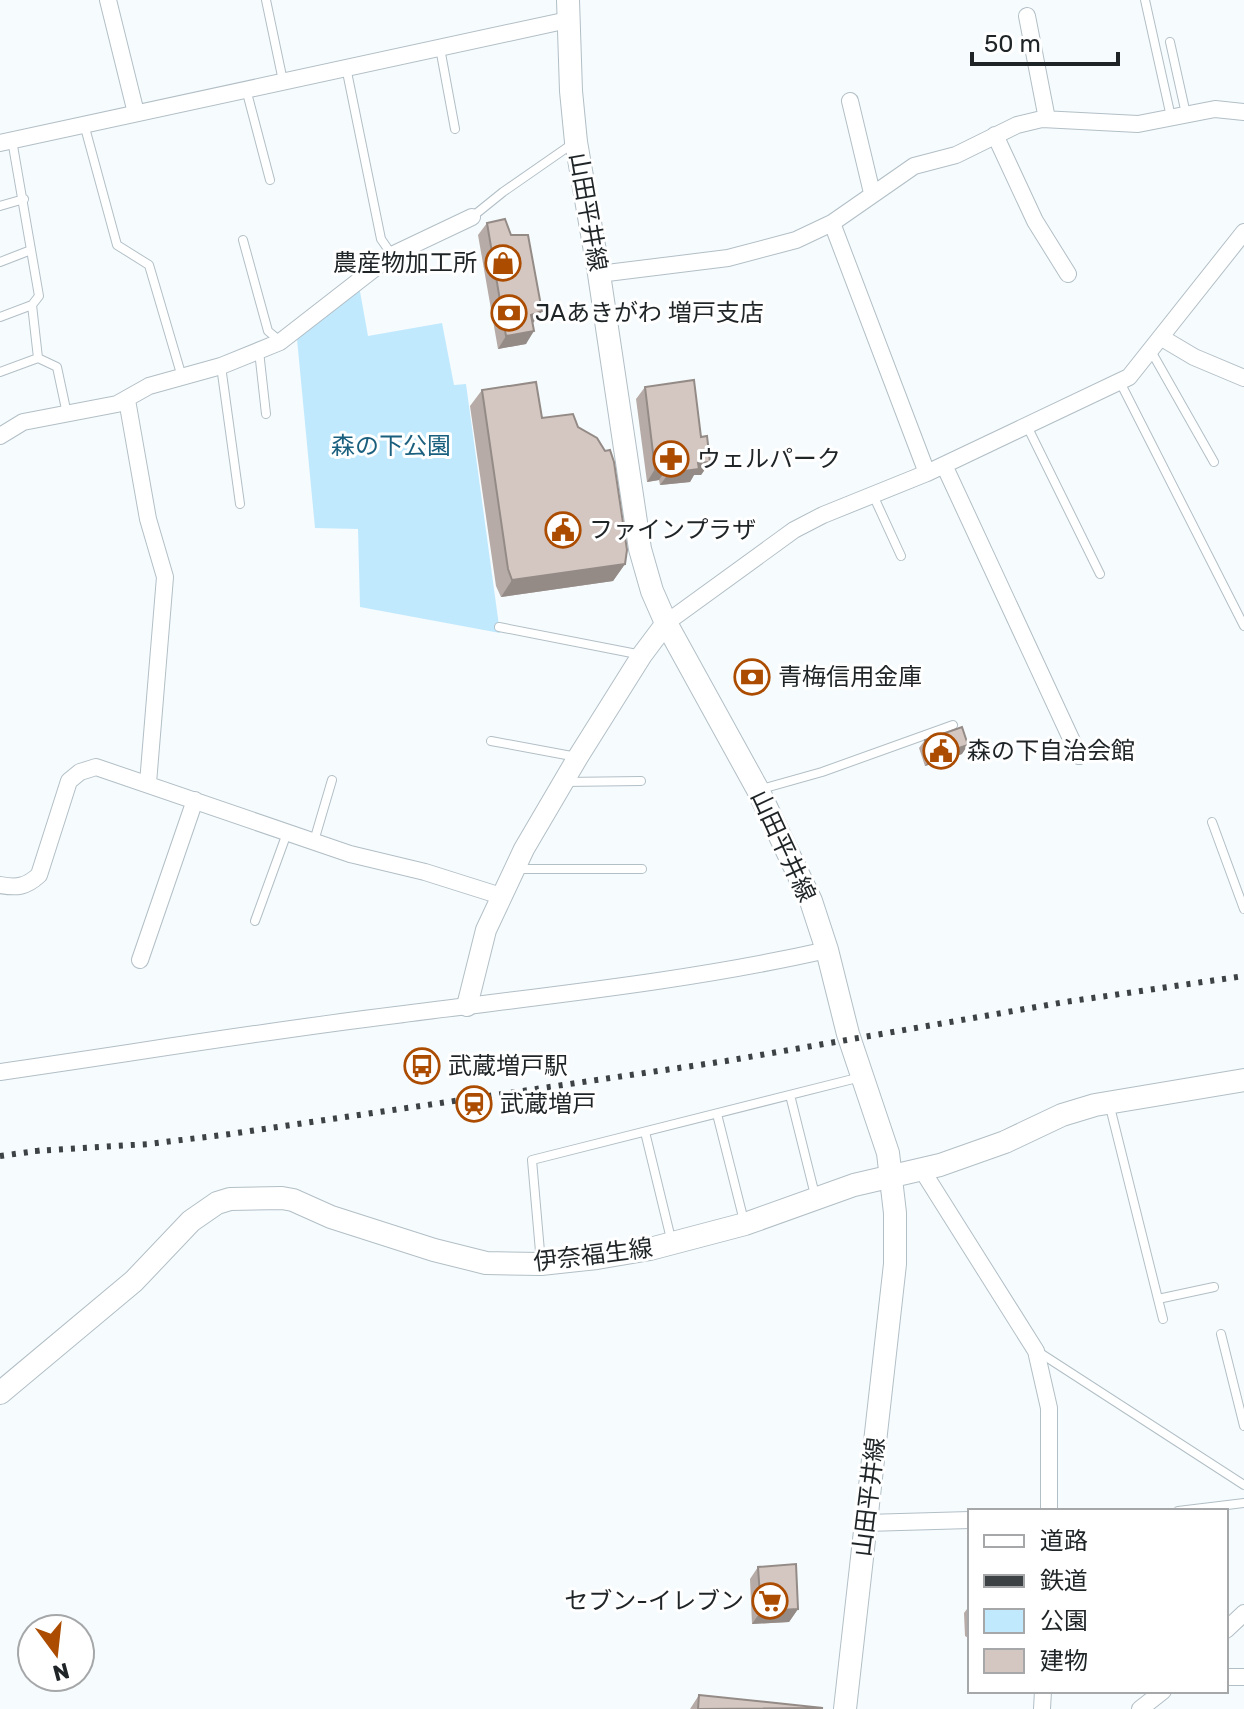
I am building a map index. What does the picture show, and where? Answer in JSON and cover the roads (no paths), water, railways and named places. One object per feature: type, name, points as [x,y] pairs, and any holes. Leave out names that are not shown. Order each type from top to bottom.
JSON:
[{"type":"main road","name":"山田平井線","points":[[568,10],[576,142],[640,549],[652,591],[666,623],[758,790],[801,877],[827,950],[848,1034],[882,1129],[892,1177],[895,1264],[845,1709]]},
{"type":"main road","name":"伊奈福生線","points":[[0,1393],[134,1281],[191,1221],[217,1203],[230,1199],[282,1198],[434,1250],[486,1263],[541,1264],[597,1258],[672,1244],[745,1224],[854,1185],[922,1170],[1005,1142],[1062,1115],[1109,1103],[1243,1085]]},
{"type":"street","points":[[108,0],[136,113]]},
{"type":"street","points":[[6,141],[440,48],[568,10]]},
{"type":"street","points":[[1027,16],[1047,119]]},
{"type":"street","points":[[850,101],[872,193]]},
{"type":"street","points":[[599,274],[728,258],[796,240],[832,223],[914,166],[956,155],[1017,125],[1065,118],[1138,124],[1215,109],[1244,112]]},
{"type":"street","points":[[995,135],[1035,221],[1068,274]]},
{"type":"street","points":[[0,436],[23,422],[127,400],[149,386],[221,366],[280,342],[392,255],[472,217]]},
{"type":"street","points":[[832,223],[927,473]]},
{"type":"street","points":[[467,1006],[486,930],[514,869],[578,757],[642,655],[666,623],[794,530],[927,473],[1129,377],[1244,232]]},
{"type":"street","points":[[1162,338],[1194,357],[1244,378]]},
{"type":"street","points":[[127,400],[148,519],[165,577],[148,783]]},
{"type":"street","points":[[944,465],[1079,756]]},
{"type":"street","points":[[0,885],[17,888],[29,884],[39,875],[69,781],[80,772],[96,767],[314,842],[501,896]]},
{"type":"street","points":[[140,960],[195,800]]},
{"type":"street","points":[[0,1072],[678,977],[775,962],[827,950]]},
{"type":"street","points":[[922,1170],[1036,1351],[1049,1408],[1049,1509]]},
{"type":"street","points":[[866,1523],[968,1520]]},
{"type":"street","points":[[1228,1628],[1244,1613]]},
{"type":"street","points":[[1140,1709],[1160,1693]]},
{"type":"lane","points":[[266,0],[283,81]]},
{"type":"lane","points":[[1145,0],[1179,116]]},
{"type":"lane","points":[[1170,42],[1179,116]]},
{"type":"lane","points":[[440,48],[455,129]]},
{"type":"lane","points":[[346,67],[381,239],[392,255]]},
{"type":"lane","points":[[246,89],[270,180]]},
{"type":"lane","points":[[84,124],[117,245],[149,265],[182,377]]},
{"type":"lane","points":[[0,317],[32,305],[39,296],[24,199],[6,141]]},
{"type":"lane","points":[[472,217],[576,142]]},
{"type":"lane","points":[[0,206],[24,199]]},
{"type":"lane","points":[[243,240],[268,331],[280,342]]},
{"type":"lane","points":[[0,262],[31,250]]},
{"type":"lane","points":[[32,305],[38,358]]},
{"type":"lane","points":[[259,351],[266,414]]},
{"type":"lane","points":[[1151,351],[1214,462]]},
{"type":"lane","points":[[0,372],[38,358],[57,367],[67,415]]},
{"type":"lane","points":[[221,366],[240,504]]},
{"type":"lane","points":[[1120,382],[1244,626]]},
{"type":"lane","points":[[1027,426],[1100,574]]},
{"type":"lane","points":[[873,495],[901,556]]},
{"type":"lane","points":[[499,627],[642,655]]},
{"type":"lane","points":[[758,790],[822,772],[953,725]]},
{"type":"lane","points":[[491,741],[578,757]]},
{"type":"lane","points":[[314,842],[332,780]]},
{"type":"lane","points":[[563,782],[641,781]]},
{"type":"lane","points":[[1212,822],[1244,909]]},
{"type":"lane","points":[[255,921],[287,832]]},
{"type":"lane","points":[[514,869],[642,869]]},
{"type":"lane","points":[[541,1264],[532,1160],[862,1077]]},
{"type":"lane","points":[[790,1095],[816,1199]]},
{"type":"lane","points":[[1109,1103],[1163,1319]]},
{"type":"lane","points":[[717,1114],[745,1224]]},
{"type":"lane","points":[[645,1132],[672,1244]]},
{"type":"lane","points":[[1158,1299],[1214,1287]]},
{"type":"lane","points":[[1221,1334],[1244,1426]]},
{"type":"lane","points":[[1036,1351],[1244,1485]]},
{"type":"lane","points":[[1194,1509],[1244,1503]]},
{"type":"railway","points":[[35,1151],[149,1144],[230,1134],[726,1061],[1065,1002],[1244,976]]},
{"type":"railway","points":[[0,1156],[44,1150]]},
{"type":"place","name":"農産物加工所","points":[[503,263]]},
{"type":"place","name":"JAあきがわ 増戸支店","points":[[509,313]]},
{"type":"place","name":"ウェルパーク","points":[[671,459]]},
{"type":"place","name":"ファインプラザ","points":[[563,530]]},
{"type":"place","name":"青梅信用金庫","points":[[752,677]]},
{"type":"place","name":"森の下自治会館","points":[[941,751]]},
{"type":"place","name":"武蔵増戸駅","points":[[422,1066]]},
{"type":"place","name":"武蔵増戸","points":[[474,1104]]},
{"type":"place","name":"セブン-イレブン","points":[[770,1601]]},
{"type":"park label","name":"森の下公園","points":[[391,446]]}]
